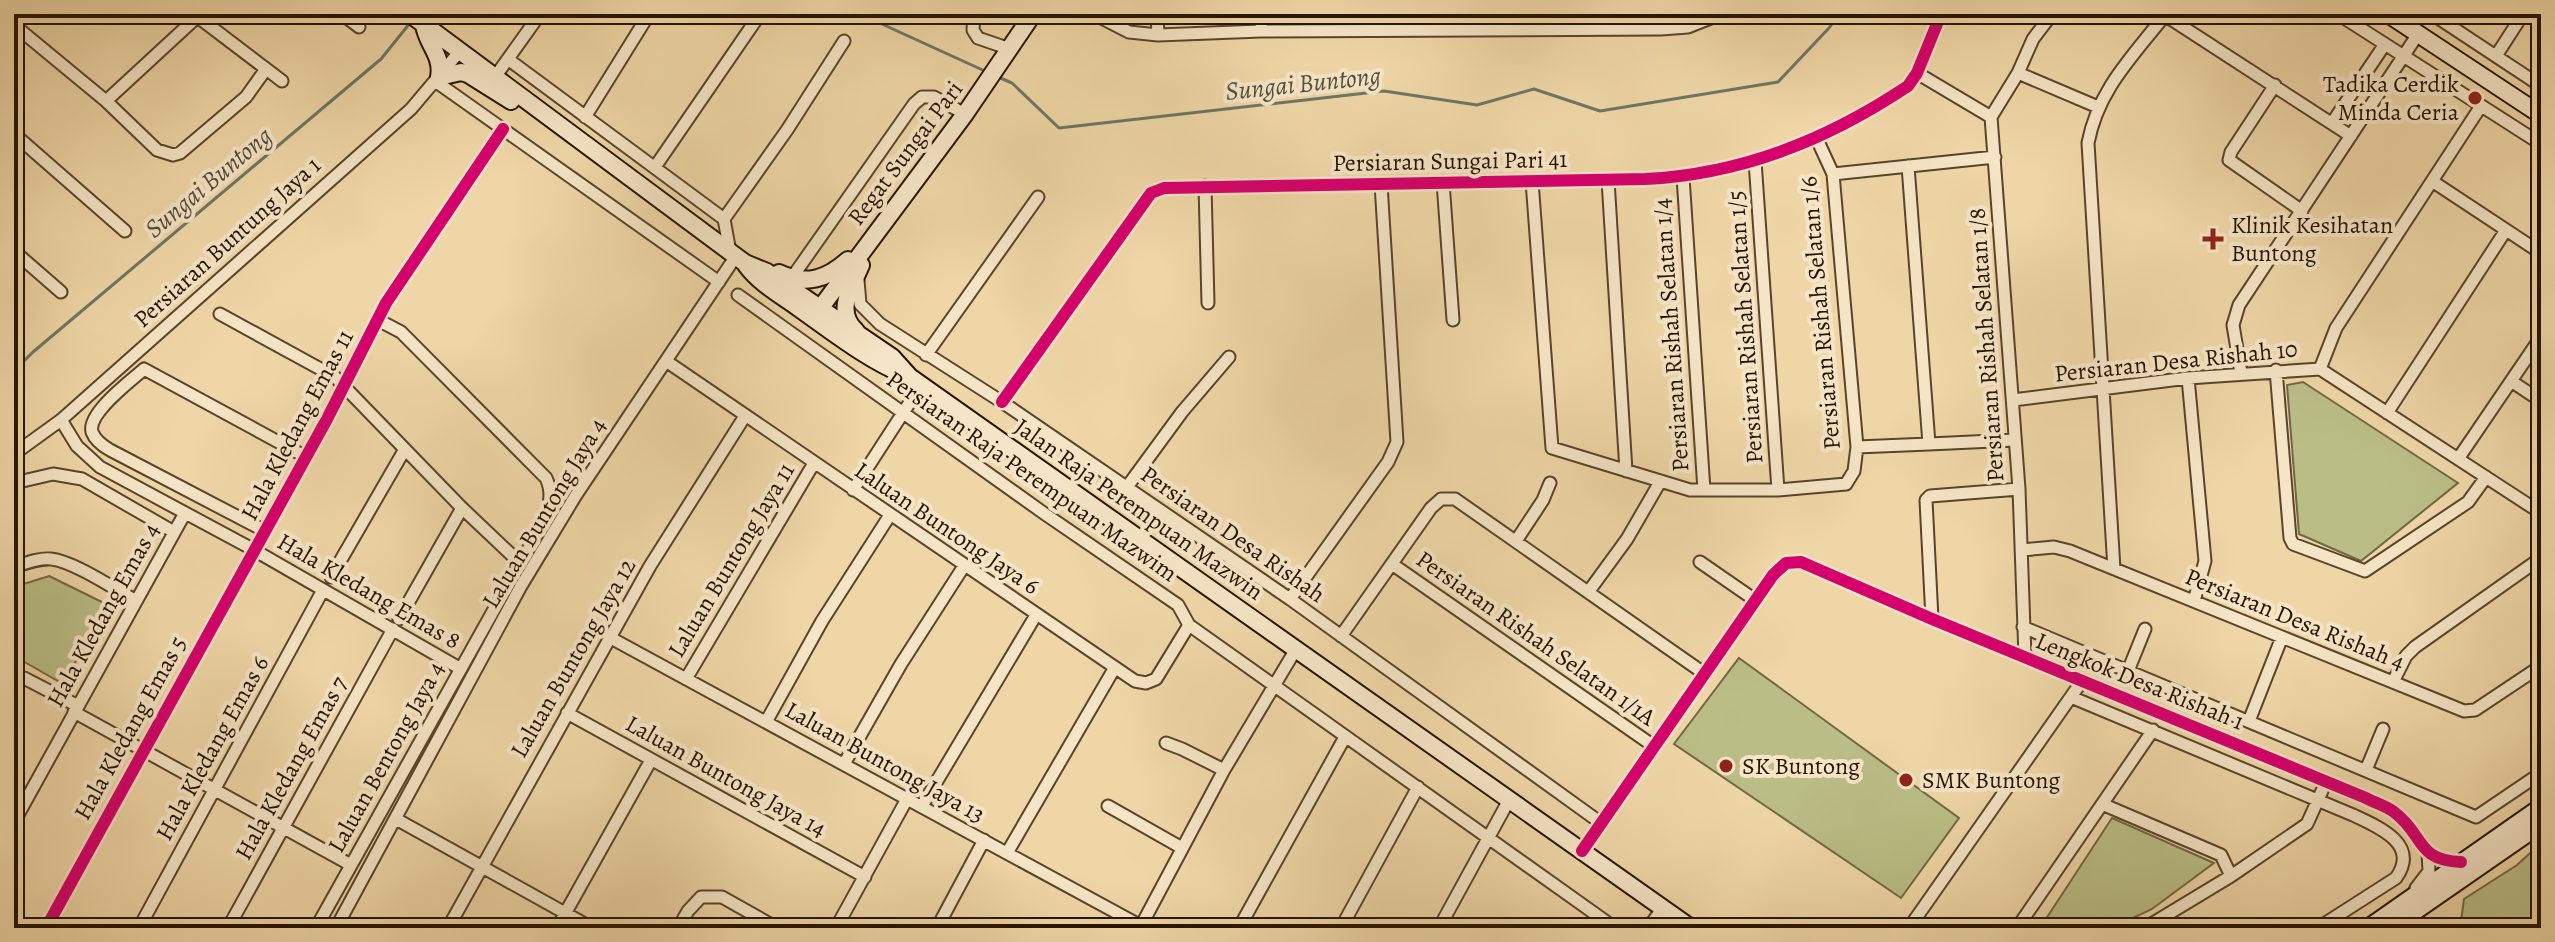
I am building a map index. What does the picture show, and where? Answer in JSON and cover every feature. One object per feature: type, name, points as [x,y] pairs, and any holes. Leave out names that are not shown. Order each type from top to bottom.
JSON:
[{"type":"main road","name":"Regat Sungai Pari","points":[[817,314],[965,114],[1033,14]]},
{"type":"main road","points":[[2388,14],[2541,115]]},
{"type":"main road","points":[[418,20],[743,260],[759,280],[817,314],[885,367],[916,381]]},
{"type":"main road","points":[[418,20],[437,52],[440,62],[437,79],[461,72],[468,74],[524,109],[559,125]]},
{"type":"main road","points":[[743,260],[791,279],[816,280],[830,274],[865,248]]},
{"type":"main road","points":[[865,248],[844,306],[851,326],[866,340]]},
{"type":"main road","name":"Jalan Raja Perempuan Mazwin","points":[[817,314],[892,357],[916,381],[1691,928]]},
{"type":"main road","points":[[2368,928],[2541,807]]},
{"type":"main road","points":[[2391,928],[2541,824]]},
{"type":"street","points":[[342,14],[359,27]]},
{"type":"street","points":[[495,77],[540,14]]},
{"type":"street","points":[[585,117],[649,14]]},
{"type":"street","points":[[655,167],[760,14]]},
{"type":"street","points":[[974,14],[973,30],[978,38],[1008,53]]},
{"type":"street","points":[[1094,14],[1129,32],[1158,35],[1261,31],[1661,29],[1688,27],[1721,14]]},
{"type":"street","points":[[1157,14],[1158,35]]},
{"type":"street","points":[[1261,31],[1262,14]]},
{"type":"street","points":[[1408,30],[1409,14]]},
{"type":"street","points":[[1507,29],[1508,14]]},
{"type":"street","name":"Persiaran Sungai Pari 41","points":[[1002,402],[1151,193],[1164,188],[1205,186],[1683,177],[1755,161],[1794,148],[1908,86],[1917,73],[1941,14]]},
{"type":"street","points":[[1917,73],[1991,117],[2018,73],[2033,39],[2052,14]]},
{"type":"street","points":[[2338,14],[2541,144]]},
{"type":"street","points":[[2433,14],[2541,86]]},
{"type":"street","points":[[2496,56],[2523,14]]},
{"type":"street","points":[[106,101],[195,15],[282,81]]},
{"type":"street","points":[[2114,569],[2088,143],[2098,107],[2108,88],[2164,15],[2351,136]]},
{"type":"street","points":[[14,25],[106,101],[157,150],[173,155],[180,153],[246,97],[266,69]]},
{"type":"street","points":[[2241,373],[2233,325],[2235,314],[2418,34]]},
{"type":"street","points":[[724,219],[787,130],[844,41]]},
{"type":"street","points":[[2332,123],[2385,44]]},
{"type":"street","name":"Persiaran Buntung Jaya 1","points":[[14,454],[61,420],[411,109],[460,51]]},
{"type":"street","points":[[509,60],[724,219],[743,260]]},
{"type":"street","points":[[2018,73],[2098,107]]},
{"type":"street","points":[[437,79],[719,282]]},
{"type":"street","points":[[2275,85],[2231,152],[2229,160],[2302,211]]},
{"type":"street","points":[[791,279],[914,104],[922,97],[934,97],[965,114]]},
{"type":"street","points":[[2320,369],[2336,328],[2481,106]]},
{"type":"street","name":"Persiaran Rishah Selatan 1/8","points":[[1991,117],[2019,489],[2025,657]]},
{"type":"street","name":"Hala Kledang Emas 11","points":[[254,550],[401,279],[503,129]]},
{"type":"street","points":[[14,134],[125,231]]},
{"type":"street","name":"Persiaran Rishah Selatan 1/6","points":[[1778,490],[1846,484],[1854,471],[1857,447],[1833,174],[1816,137]]},
{"type":"street","points":[[1833,174],[1995,157]]},
{"type":"street","name":"Persiaran Rishah Selatan 1/5","points":[[1755,161],[1778,490]]},
{"type":"street","points":[[1908,166],[1929,444]]},
{"type":"street","name":"Persiaran Rishah Selatan 1/4","points":[[1683,177],[1704,490]]},
{"type":"street","points":[[1608,180],[1626,471]]},
{"type":"street","points":[[1532,181],[1552,448],[1690,490],[1778,490]]},
{"type":"street","points":[[2432,181],[2541,253]]},
{"type":"street","points":[[1443,182],[1453,320]]},
{"type":"street","points":[[1290,599],[1388,462],[1397,442],[1381,184]]},
{"type":"street","points":[[1205,186],[1208,303]]},
{"type":"street","points":[[926,355],[1038,197]]},
{"type":"street","points":[[2387,413],[2506,230]]},
{"type":"street","points":[[14,251],[61,292]]},
{"type":"street","name":"Laluan Buntong Jaya 4","points":[[336,928],[521,586],[576,495],[719,282],[743,260]]},
{"type":"street","name":"Persiaran Desa Rishah","points":[[857,275],[858,298],[863,309],[880,324],[1002,402],[1290,599],[1601,823]]},
{"type":"street","name":"Persiaran Raja Perempuan Mazwim","points":[[738,295],[1178,605],[1189,625],[1615,928]]},
{"type":"street","points":[[220,314],[324,369],[345,386],[462,508],[520,563]]},
{"type":"street","name":"Laluan Bentong Jaya 4","points":[[316,928],[520,563],[547,513],[551,498],[546,478],[401,332],[378,320]]},
{"type":"street","points":[[2458,459],[2541,337]]},
{"type":"street","points":[[1127,487],[1182,412],[1229,357]]},
{"type":"street","name":"Laluan Buntong Jaya 6","points":[[666,361],[1135,681],[1146,683],[1156,679],[1189,625]]},
{"type":"street","points":[[265,531],[110,450],[91,430],[95,415],[144,369],[306,457]]},
{"type":"street","name":"Persiaran Desa Rishah 10","points":[[2013,400],[2188,378],[2320,369],[2541,513]]},
{"type":"street","points":[[2276,370],[2290,538],[2293,544],[2365,571],[2468,502],[2486,477]]},
{"type":"street","points":[[2188,378],[2205,561],[2194,601]]},
{"type":"street","points":[[853,490],[903,414],[916,381]]},
{"type":"street","points":[[2511,381],[2541,401]]},
{"type":"street","name":"Laluan Buntong Jaya 12","points":[[448,928],[609,637],[745,416]]},
{"type":"street","name":"Hala Kledang Emas 8","points":[[61,420],[77,446],[93,463],[323,590],[396,624],[461,669]]},
{"type":"street","points":[[1857,447],[2015,440]]},
{"type":"street","points":[[331,577],[405,449]]},
{"type":"street","name":"Laluan Buntong Jaya 11","points":[[686,679],[814,463]]},
{"type":"street","points":[[14,483],[53,474],[82,479],[174,532]]},
{"type":"street","points":[[1589,591],[1627,539],[1660,482]]},
{"type":"street","points":[[1516,541],[1543,500],[1550,483]]},
{"type":"street","points":[[1932,619],[1926,500],[1930,496],[2019,489]]},
{"type":"street","points":[[1341,636],[1431,508],[1441,499],[1455,499],[1705,674]]},
{"type":"street","name":"Hala Kledang Emas 7","points":[[228,928],[462,508]]},
{"type":"street","name":"Hala Kledang Emas 4","points":[[14,822],[185,513]]},
{"type":"street","points":[[766,722],[822,621],[890,515]]},
{"type":"street","name":"Persiaran Desa Rishah 4","points":[[2022,550],[2054,547],[2469,712],[2541,666]]},
{"type":"street","name":"Hala Kledang Emas 5","points":[[46,928],[254,550]]},
{"type":"street","points":[[2393,682],[2406,656],[2415,647],[2541,558]]},
{"type":"street","points":[[14,567],[36,560],[64,562],[136,601]]},
{"type":"street","points":[[1582,851],[1755,600],[1700,562]]},
{"type":"street","name":"Lengkok Desa Rishah 1","points":[[1755,600],[1786,563],[1801,562],[2394,812],[2428,853]]},
{"type":"street","name":"Persiaran Rishah Selatan 1/1A","points":[[1392,564],[1655,747]]},
{"type":"street","points":[[844,764],[901,664],[964,566]]},
{"type":"street","name":"Hala Kledang Emas 6","points":[[139,928],[323,590]]},
{"type":"street","points":[[922,806],[1036,615]]},
{"type":"street","points":[[2023,627],[2476,817],[2541,773]]},
{"type":"street","points":[[2128,671],[2145,629]]},
{"type":"street","name":"Laluan Buntong Jaya 13","points":[[609,637],[1140,927]]},
{"type":"street","points":[[2249,721],[2282,637]]},
{"type":"street","points":[[1140,927],[1224,770],[1296,649]]},
{"type":"street","points":[[1007,853],[1114,669]]},
{"type":"street","points":[[14,676],[24,678],[143,750],[351,865]]},
{"type":"street","points":[[1915,926],[2082,681]]},
{"type":"street","name":"Lengkok Desa Rishah 1","points":[[2071,697],[2318,800],[2385,830],[2393,837],[2404,855],[2404,867],[2396,878],[2318,928]]},
{"type":"street","name":"Laluan Buntong Jaya 14","points":[[567,713],[865,877]]},
{"type":"street","points":[[2366,770],[2383,729]]},
{"type":"street","points":[[2017,928],[2153,730]]},
{"type":"street","points":[[1239,928],[1345,737]]},
{"type":"street","points":[[1166,743],[1224,770]]},
{"type":"street","points":[[557,928],[651,760]]},
{"type":"street","points":[[2145,928],[2231,876],[2307,824],[2326,782]]},
{"type":"street","points":[[1341,928],[1418,787]]},
{"type":"street","points":[[836,928],[907,799]]},
{"type":"street","points":[[1456,928],[1442,924],[1509,800]]},
{"type":"street","points":[[2102,804],[2221,855],[2231,876]]},
{"type":"street","points":[[1108,806],[1182,848]]},
{"type":"street","points":[[396,819],[592,928]]},
{"type":"street","points":[[937,928],[984,840]]},
{"type":"street","points":[[2428,853],[2436,859],[2461,862]]},
{"type":"street","points":[[2399,906],[2429,871],[2428,853]]},
{"type":"street","points":[[678,928],[701,897],[722,897],[777,928]]},
{"type":"street","points":[[1648,928],[1663,908]]},
{"type":"green space","points":[[2303,382],[2458,483],[2361,561],[2299,534],[2287,385]]},
{"type":"green space","points":[[49,576],[108,605],[63,684],[14,656],[14,587]]},
{"type":"green space","points":[[1739,658],[1959,818],[1901,898],[1674,744]]},
{"type":"green space","points":[[2112,818],[2214,863],[2152,909],[2112,928],[2040,928]]},
{"type":"green space","points":[[2541,843],[2541,928],[2463,928],[2464,899],[2517,865]]},
{"type":"waterway","name":"Sungai Buntong","points":[[860,14],[987,72]]},
{"type":"waterway","name":"Sungai Buntong","points":[[998,77],[1012,83],[1059,128],[1384,91],[1477,105],[1534,89],[1600,111],[1778,82],[1839,14]]},
{"type":"waterway","name":"Sungai Buntong","points":[[14,371],[381,59],[410,23]]},
{"type":"cycle path","points":[[1002,402],[1151,193],[1164,188],[1645,179],[1716,170],[1749,162],[1815,138],[1908,86],[1917,73],[1941,14]]},
{"type":"cycle path","points":[[46,928],[327,419],[386,303],[503,129]]},
{"type":"cycle path","points":[[1582,851],[1773,575],[1786,563],[1801,562],[2366,798],[2394,812],[2435,857],[2461,862]]},
{"type":"place","name":"Tadika Cerdik Minda Ceria","points":[[2475,98]]},
{"type":"place","name":"Klinik Kesihatan Buntong","points":[[2213,239]]},
{"type":"place","name":"SK Buntong","points":[[1726,766]]},
{"type":"place","name":"SMK Buntong","points":[[1906,780]]}]
